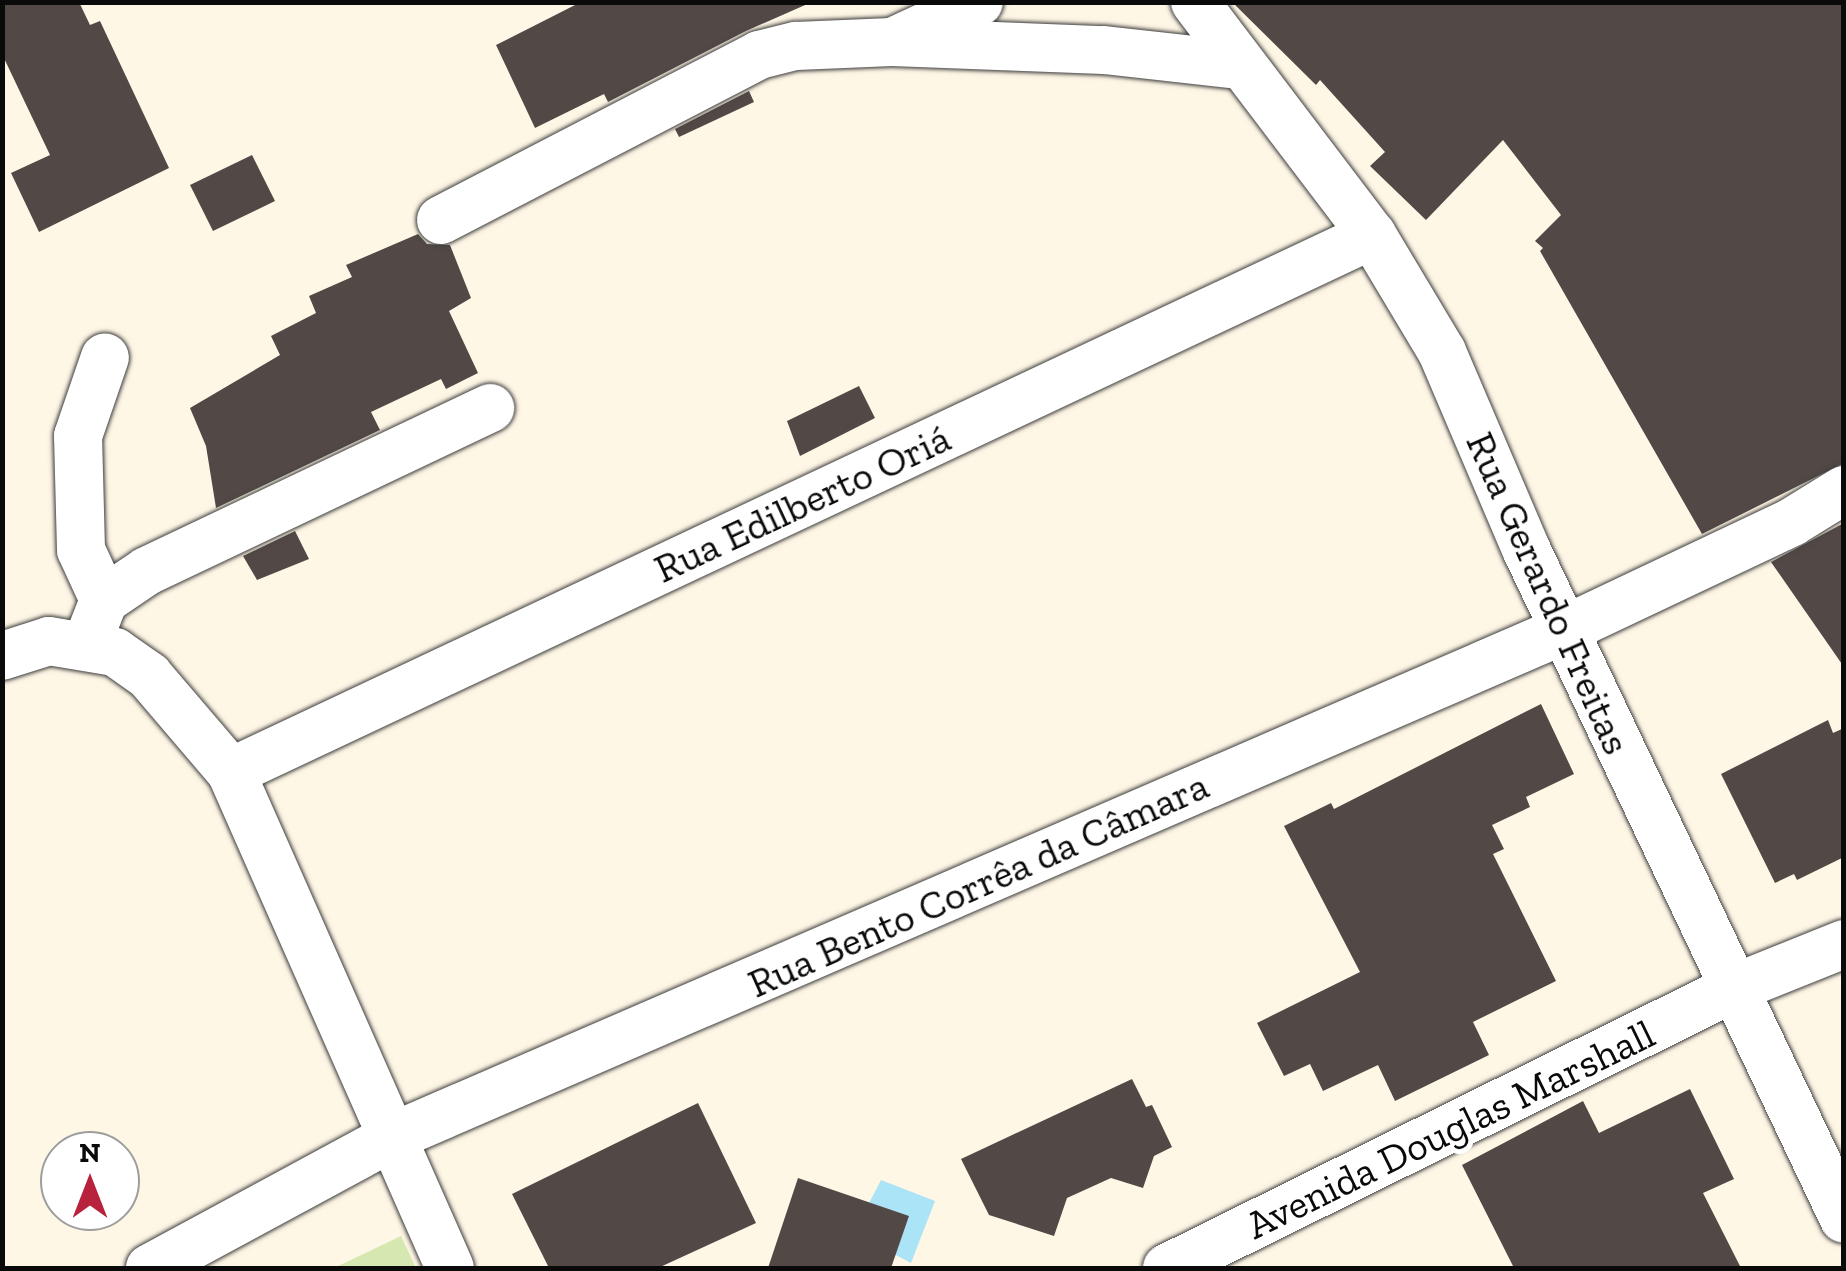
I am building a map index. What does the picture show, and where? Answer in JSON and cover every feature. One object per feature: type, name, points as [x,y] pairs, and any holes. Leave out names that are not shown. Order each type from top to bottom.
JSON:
[{"type":"street","points":[[892,42],[979,2]]},
{"type":"street","name":"Rua Gerardo Freitas","points":[[1195,2],[1372,234],[1442,352],[1564,630],[1844,1218]]},
{"type":"street","points":[[441,220],[759,55],[820,42],[1104,50],[1240,65]]},
{"type":"street","name":"Rua Edilberto Oriá","points":[[231,772],[1372,234]]},
{"type":"street","points":[[104,600],[82,550],[78,436],[105,357]]},
{"type":"street","points":[[86,646],[104,600],[181,554],[490,408]]},
{"type":"street","name":"Rua Bento Corrêa da Câmara","points":[[150,1268],[392,1137],[1564,630],[1792,522],[1844,490]]},
{"type":"street","points":[[2,656],[49,641],[115,652],[150,676],[231,772],[450,1268]]},
{"type":"street","name":"Avenida Douglas Marshall","points":[[1168,1268],[1732,989],[1844,944]]},
{"type":"green space","points":[[401,1236],[416,1268],[334,1268]]},
{"type":"water","points":[[881,1180],[935,1201],[911,1263],[884,1249],[866,1209]]},
{"type":"building","points":[[2,2],[79,2],[90,25],[100,21],[169,168],[39,232],[11,173],[50,155],[2,54]]},
{"type":"building","points":[[581,2],[812,2],[746,31],[608,102],[604,94],[535,128],[496,45]]},
{"type":"building","points":[[1232,2],[1844,2],[1844,463],[1702,534],[1540,251],[1543,248],[1535,241],[1561,215],[1503,140],[1426,220],[1370,166],[1385,152],[1320,80],[1316,85]]},
{"type":"building","points":[[749,91],[754,102],[679,137],[675,129]]},
{"type":"building","points":[[252,155],[275,201],[213,231],[190,185]]},
{"type":"building","points":[[418,234],[427,244],[450,245],[471,298],[449,311],[478,373],[446,389],[441,379],[371,412],[380,430],[216,508],[206,446],[190,408],[280,355],[271,336],[316,313],[309,296],[352,277],[346,265]]},
{"type":"building","points":[[859,386],[875,418],[800,456],[787,421]]},
{"type":"building","points":[[1844,523],[1844,667],[1771,562]]},
{"type":"building","points":[[295,531],[309,559],[257,580],[243,556]]},
{"type":"building","points":[[1541,704],[1574,774],[1526,797],[1530,807],[1492,825],[1504,849],[1493,854],[1556,981],[1473,1022],[1489,1055],[1395,1101],[1378,1065],[1323,1091],[1310,1064],[1284,1076],[1257,1023],[1360,972],[1284,826],[1331,803],[1334,809]]},
{"type":"building","points":[[1828,720],[1833,733],[1844,728],[1844,857],[1797,880],[1794,874],[1775,883],[1721,774]]},
{"type":"building","points":[[1132,1079],[1146,1107],[1152,1105],[1172,1147],[1154,1156],[1143,1188],[1111,1178],[1067,1198],[1054,1236],[989,1215],[961,1159]]},
{"type":"building","points":[[1690,1089],[1734,1179],[1703,1193],[1741,1268],[1514,1268],[1462,1165],[1583,1101],[1599,1133]]},
{"type":"building","points":[[698,1103],[756,1223],[658,1268],[549,1268],[512,1194]]},
{"type":"building","points":[[798,1178],[909,1216],[891,1268],[768,1268]]}]
